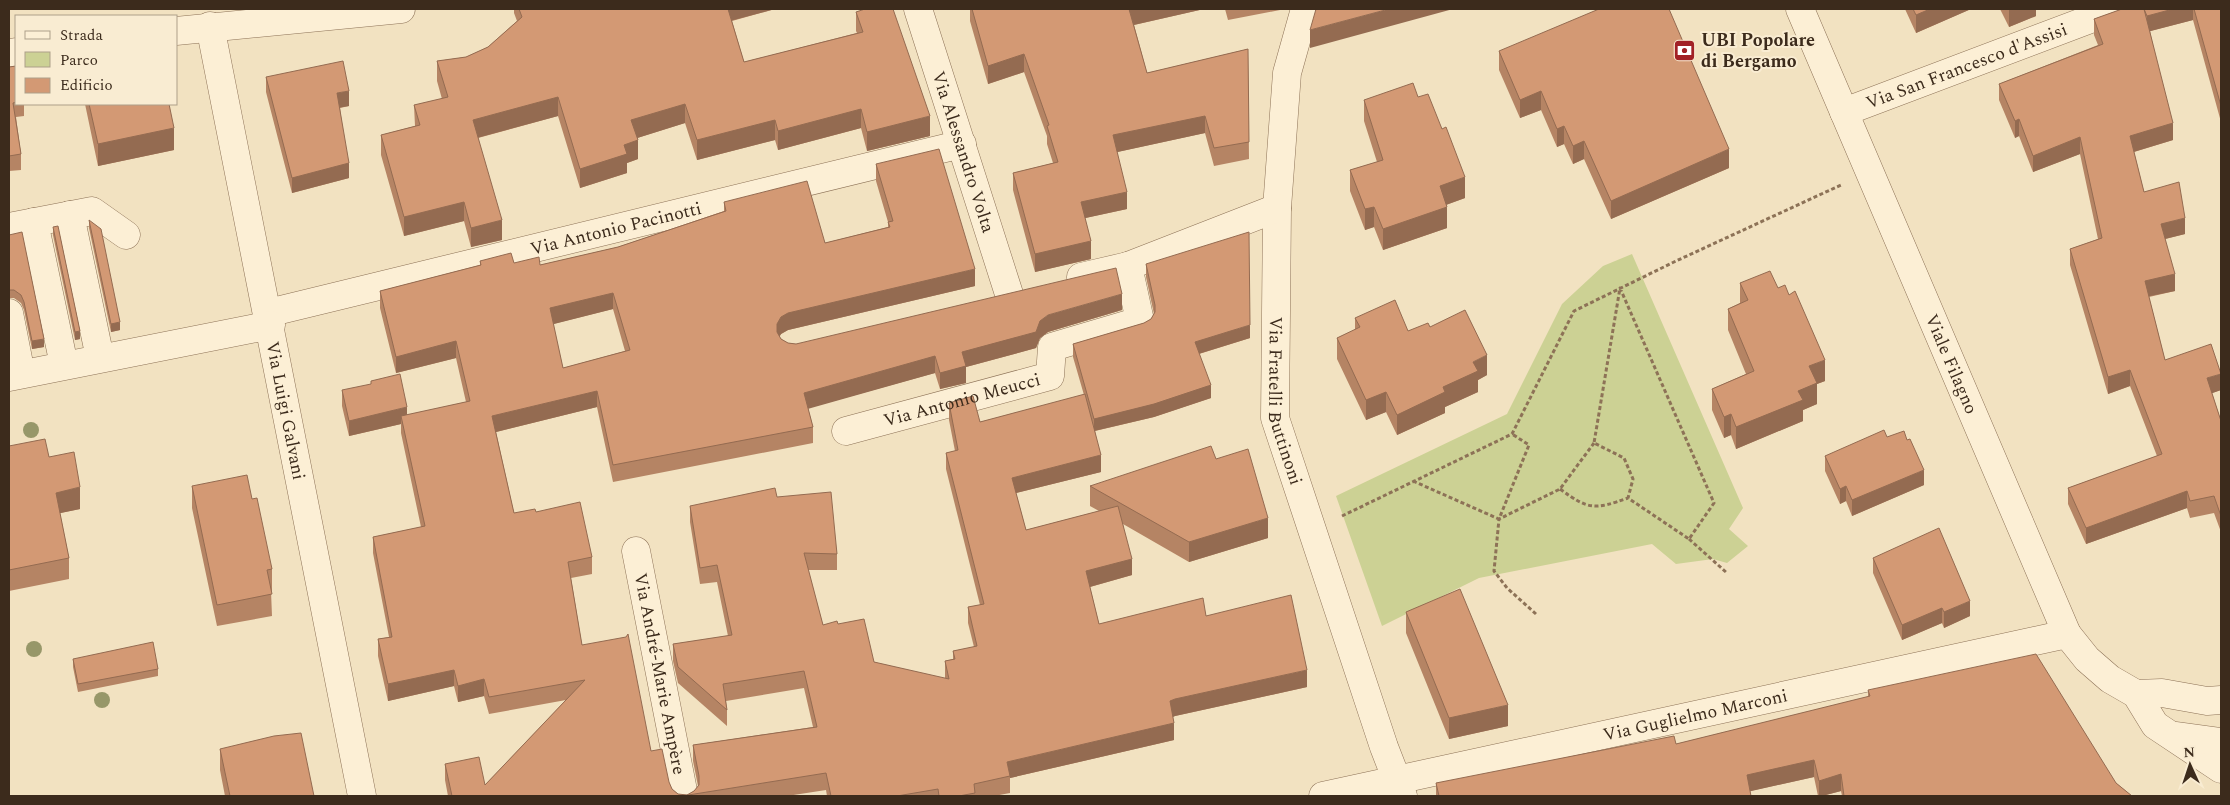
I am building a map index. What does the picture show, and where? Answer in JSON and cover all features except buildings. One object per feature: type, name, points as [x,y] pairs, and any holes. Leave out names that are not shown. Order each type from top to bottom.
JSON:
[{"type":"street","points":[[178,31],[210,26],[397,9]]},
{"type":"street","name":"Via Alessandro Volta","points":[[918,9],[1009,294]]},
{"type":"street","name":"Via Fratelli Buttinoni","points":[[1305,9],[1287,73],[1277,208],[1275,418],[1400,788]]},
{"type":"street","name":"Viale Filagno","points":[[1800,9],[2067,634],[2076,647],[2110,679],[2136,694]]},
{"type":"street","name":"Via San Francesco d'Assisi","points":[[1844,112],[2117,9]]},
{"type":"street","name":"Via Luigi Galvani","points":[[210,26],[270,319],[362,796]]},
{"type":"street","name":"Via Antonio Pacinotti","points":[[15,376],[270,319],[962,144]]},
{"type":"street","points":[[981,301],[1128,266],[1277,208]]},
{"type":"street","points":[[64,366],[21,225],[92,210],[126,236]]},
{"type":"street","points":[[70,215],[100,358]]},
{"type":"street","name":"Via Antonio Meucci","points":[[846,431],[1050,376],[1052,347],[1140,321],[1128,266]]},
{"type":"street","points":[[9,313],[15,376]]},
{"type":"street","name":"Via André-Marie Ampère","points":[[636,552],[684,796]]},
{"type":"street","name":"Via Guglielmo Marconi","points":[[1323,796],[1400,788],[2067,634]]},
{"type":"street","points":[[2221,700],[2207,701],[2162,693],[2136,694],[2155,725],[2221,769]]},
{"type":"street","points":[[2170,735],[2221,742]]},
{"type":"path","points":[[1313,531],[1412,481],[1512,434],[1574,311],[1844,184]]},
{"type":"path","points":[[1412,481],[1499,519],[1560,489],[1594,443],[1620,288]]},
{"type":"path","points":[[1620,288],[1714,503],[1689,538]]},
{"type":"path","points":[[1512,434],[1529,445],[1499,519],[1494,571],[1507,588],[1536,614]]},
{"type":"path","points":[[1594,443],[1624,458],[1633,479],[1628,498]]},
{"type":"path","points":[[1560,489],[1582,504],[1604,506],[1628,498]]},
{"type":"path","points":[[1628,498],[1689,538],[1727,573]]},
{"type":"green space","points":[[1632,254],[1743,508],[1729,529],[1748,546],[1727,563],[1713,559],[1676,564],[1652,544],[1479,578],[1382,626],[1336,496],[1507,414],[1562,304],[1603,266]]},
{"type":"place","name":"UBI Popolare di Bergamo","points":[[1685,50]]}]
